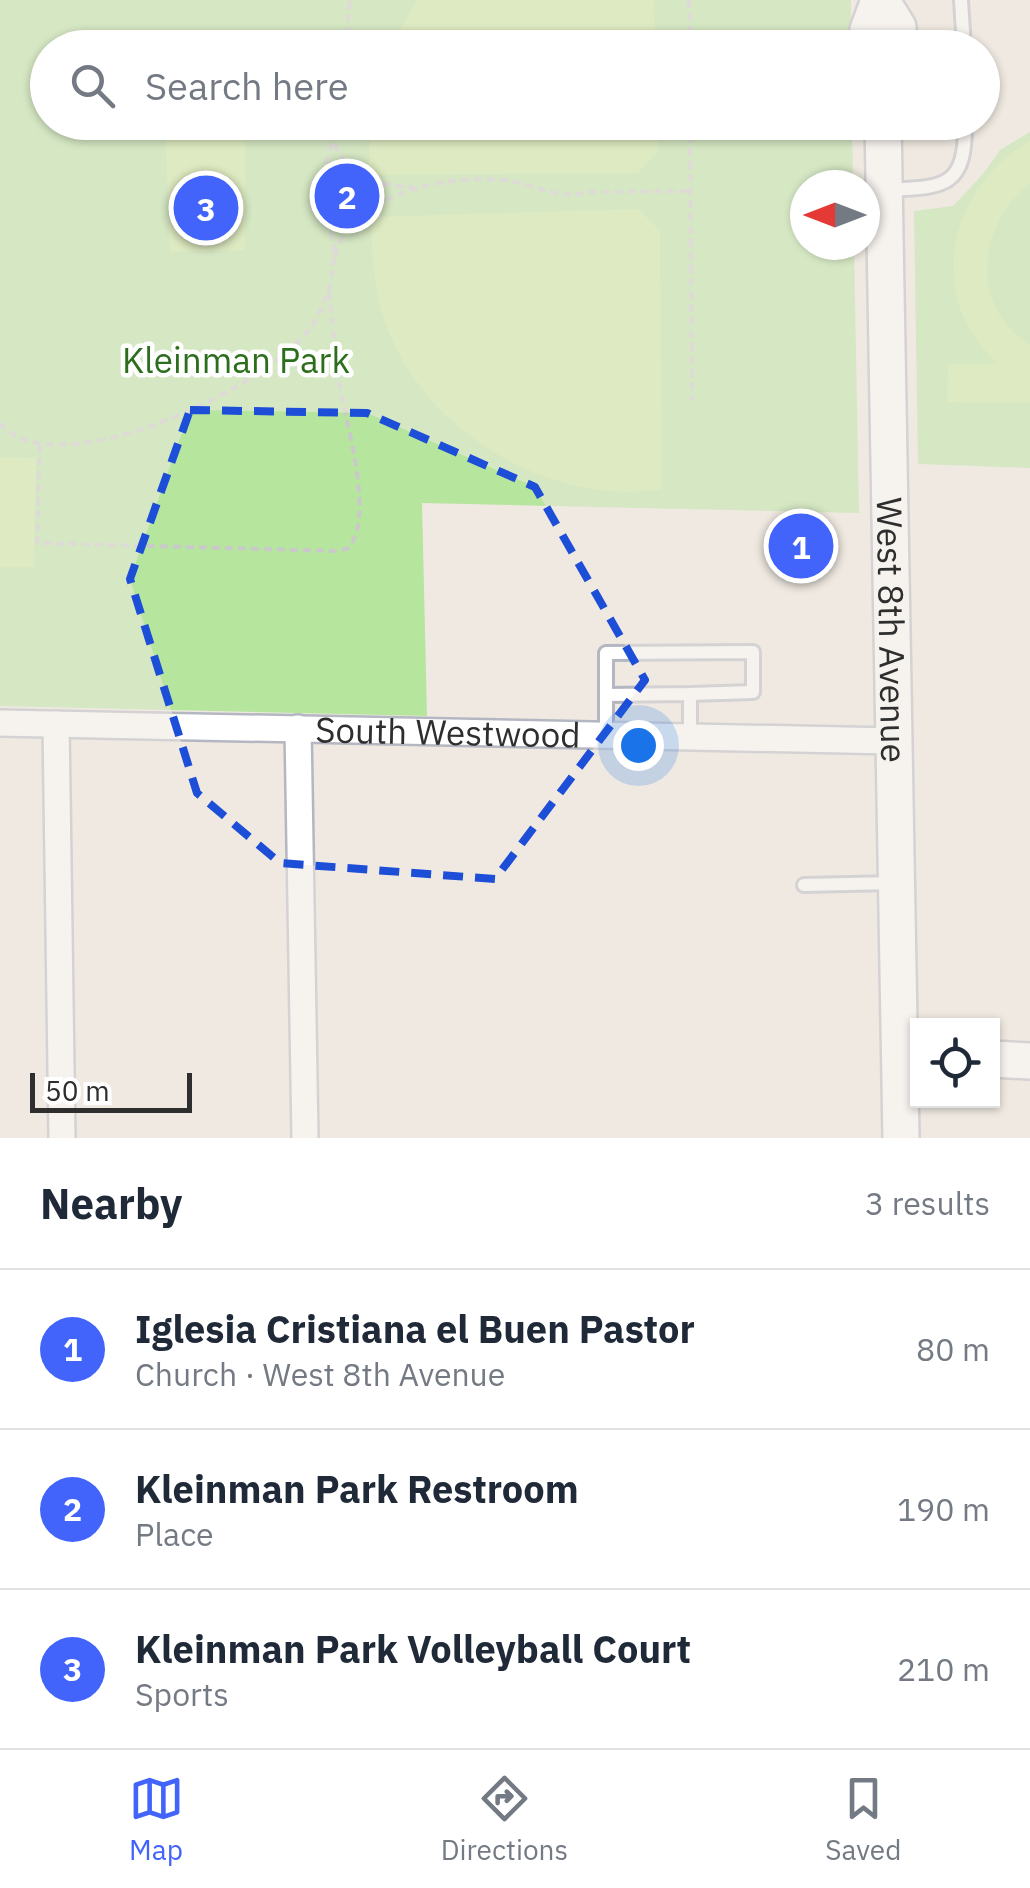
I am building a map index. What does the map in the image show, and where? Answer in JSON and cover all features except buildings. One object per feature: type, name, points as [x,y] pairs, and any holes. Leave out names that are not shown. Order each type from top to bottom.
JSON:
[{"type":"street","points":[[868,30],[880,0]]},
{"type":"street","points":[[880,0],[898,30]]},
{"type":"street","name":"West 8th Avenue","points":[[883,140],[896,883],[908,1057],[901,1138]]},
{"type":"street","name":"South Westwood","points":[[0,723],[894,741]]},
{"type":"street","points":[[56,724],[62,1138]]},
{"type":"street","points":[[298,728],[305,1138]]},
{"type":"street","points":[[1000,1060],[1030,1060]]},
{"type":"lane","points":[[961,0],[963,30]]},
{"type":"lane","points":[[883,191],[936,187],[951,177],[964,158],[964,140]]},
{"type":"lane","points":[[606,695],[753,692],[753,652],[606,653],[606,695],[606,734]]},
{"type":"lane","points":[[690,694],[690,735]]},
{"type":"lane","points":[[804,885],[896,883]]},
{"type":"path","points":[[348,30],[350,0]]},
{"type":"path","points":[[689,0],[690,30]]},
{"type":"path","points":[[334,140],[343,159],[365,178],[387,186],[493,179],[570,196],[586,192],[691,191]]},
{"type":"path","points":[[333,265],[332,236],[321,197],[334,140]]},
{"type":"path","points":[[690,140],[692,401]]},
{"type":"path","points":[[0,423],[16,438],[40,445],[86,442],[174,417],[216,399],[270,366],[314,322],[329,289],[340,238],[354,223],[386,200],[424,186]]},
{"type":"path","points":[[40,445],[37,544],[339,551],[348,548],[357,533],[357,470],[340,386],[329,289]]},
{"type":"highlighted area","points":[[190,410],[367,413],[535,487],[645,680],[495,879],[280,863],[197,793],[130,579]]},
{"type":"green space","name":"Kleinman Park","points":[[0,0],[851,0],[851,30],[30,30],[30,140],[852,140],[853,170],[790,170],[790,260],[854,260],[859,513],[422,503],[427,716],[0,706]]},
{"type":"green space","points":[[417,0],[654,0],[655,30],[400,30]]},
{"type":"green space","points":[[1030,132],[1030,468],[918,464],[914,211],[953,206],[1000,150]]},
{"type":"green space","points":[[166,140],[245,140],[245,250],[170,252]]},
{"type":"green space","points":[[370,140],[658,140],[658,151],[638,173],[369,175]]},
{"type":"green space","points":[[1030,141],[1030,183],[999,220],[987,265],[997,309],[1010,329],[1030,345],[1030,403],[947,402],[948,364],[996,364],[968,325],[957,298],[954,251],[959,229],[967,207],[993,170]]},
{"type":"green space","points":[[639,209],[660,231],[662,489],[619,492],[575,486],[533,472],[493,452],[457,425],[425,393],[400,356],[383,316],[375,280],[371,217]]},
{"type":"green space","points":[[0,457],[36,458],[34,567],[0,567]]},
{"type":"place","name":"Kleinman Park Restroom","points":[[347,196]]},
{"type":"place","name":"Kleinman Park Volleyball Court","points":[[206,208]]},
{"type":"place","name":"Iglesia Cristiana el Buen Pastor","points":[[801,546]]}]
